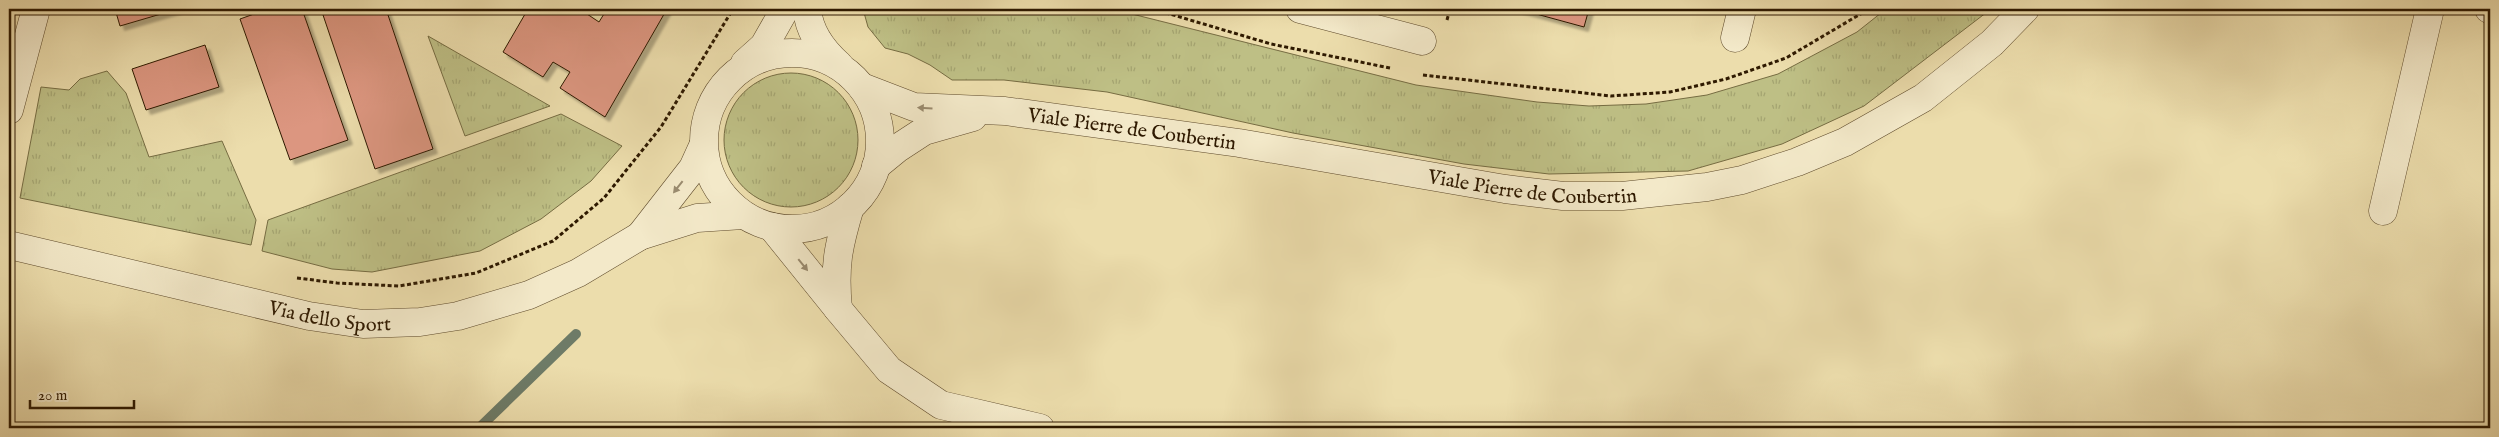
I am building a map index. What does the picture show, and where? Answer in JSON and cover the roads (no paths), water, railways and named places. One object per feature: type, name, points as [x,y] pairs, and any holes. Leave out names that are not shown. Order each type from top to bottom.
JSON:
[{"type":"street","points":[[9,110],[36,9]]},
{"type":"street","points":[[737,71],[764,46],[785,9]]},
{"type":"street","points":[[807,9],[810,28],[819,44],[840,66]]},
{"type":"street","points":[[1300,9],[1422,42]]},
{"type":"street","points":[[1735,38],[1742,9]]},
{"type":"street","name":"Viale Pierre de Coubertin","points":[[862,87],[914,107],[1005,111],[1238,144],[1505,189],[1563,196],[1622,196],[1680,191],[1742,180],[1797,162],[1845,142],[1923,98],[1992,43],[2025,9]]},
{"type":"street","points":[[2383,211],[2430,9]]},
{"type":"street","name":"Viale Pierre de Coubertin","points":[[789,52],[818,56],[840,66],[862,87],[872,103],[879,126],[880,151],[876,166],[873,175],[860,196],[836,218],[820,224],[796,229],[772,227],[743,215],[724,197],[709,173],[703,146],[706,117],[717,91],[737,71],[762,57],[789,52]]},
{"type":"street","name":"Viale Pierre de Coubertin","points":[[876,166],[898,148],[924,132],[991,111]]},
{"type":"street","name":"Via dello Sport","points":[[640,236],[693,168],[703,146]]},
{"type":"street","points":[[838,309],[835,278],[838,248],[850,206]]},
{"type":"street","name":"Via dello Sport","points":[[9,245],[309,316],[363,324],[420,322],[458,316],[529,295],[578,273],[640,236],[697,218],[743,215]]},
{"type":"street","points":[[772,227],[889,370],[941,405],[1040,428]]},
{"type":"waterway","points":[[479,428],[576,334]]}]
